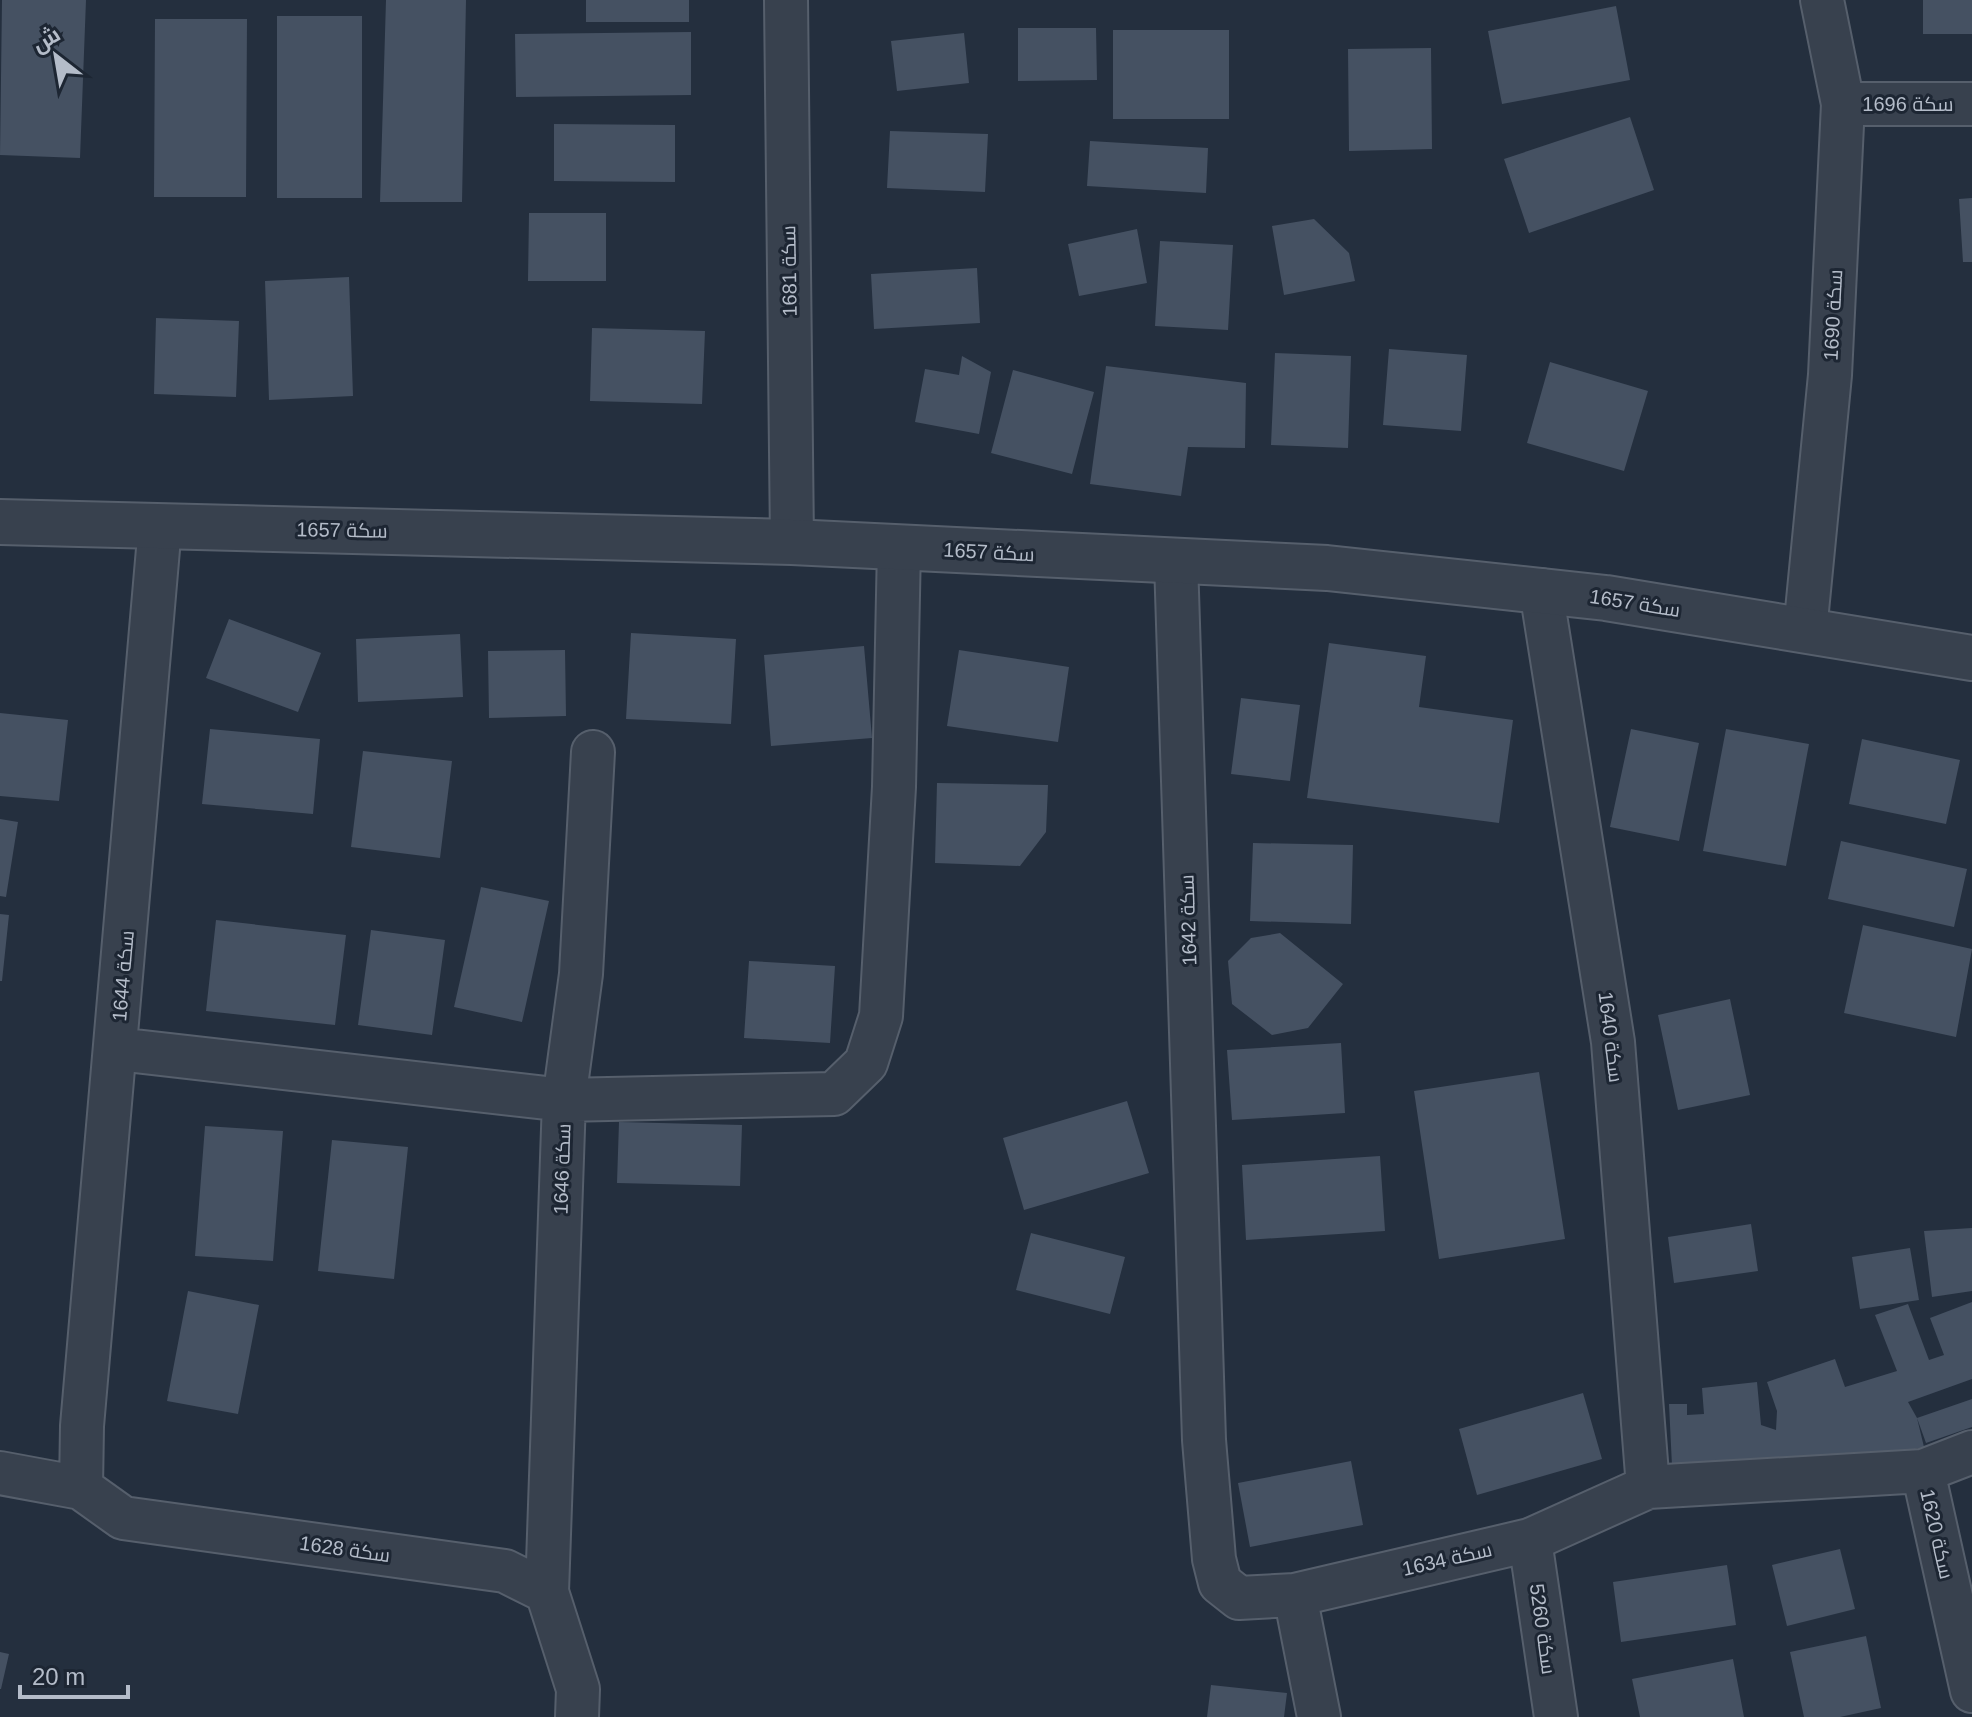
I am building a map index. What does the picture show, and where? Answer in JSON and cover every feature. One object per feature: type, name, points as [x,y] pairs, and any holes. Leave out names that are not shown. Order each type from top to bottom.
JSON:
[{"type":"street","name":"سكة 1681","points":[[786,0],[792,542]]},
{"type":"street","name":"سكة 1690","points":[[1805,631],[1830,375],[1843,104],[1822,0]]},
{"type":"street","name":"سكة 1696","points":[[1843,104],[1972,104]]},
{"type":"street","name":"سكة 1657","points":[[0,522],[792,542],[1327,568],[1541,590],[1972,658]]},
{"type":"street","name":"سكة 1644","points":[[81,1488],[82,1426],[160,526]]},
{"type":"street","points":[[593,752],[581,974],[564,1100],[834,1094],[866,1063],[881,1016],[894,787],[899,547]]},
{"type":"street","name":"سكة 1642","points":[[1176,561],[1200,1279]]},
{"type":"street","name":"سكة 1640","points":[[1541,590],[1613,1042],[1648,1487]]},
{"type":"street","name":"سكة 1646","points":[[117,1049],[564,1100],[547,1592]]},
{"type":"street","name":"سكة 1634","points":[[1200,1279],[1205,1455],[1214,1559],[1220,1583],[1239,1598],[1295,1595],[1530,1540],[1648,1487],[1923,1471],[1972,1452]]},
{"type":"street","name":"سكة 1620","points":[[1923,1471],[1972,1691]]},
{"type":"street","points":[[0,1473],[81,1488]]},
{"type":"street","name":"سكة 1628","points":[[81,1488],[123,1518],[505,1571],[547,1592]]},
{"type":"street","name":"سكة 5260","points":[[1530,1540],[1556,1717]]},
{"type":"street","points":[[547,1592],[578,1689],[577,1717]]},
{"type":"street","points":[[1295,1595],[1319,1717]]},
{"type":"building","points":[[2,0],[86,0],[80,158],[0,155]]},
{"type":"building","points":[[386,0],[466,0],[462,202],[380,202]]},
{"type":"building","points":[[586,0],[689,0],[689,22],[586,22]]},
{"type":"building","points":[[1923,0],[1972,0],[1972,34],[1923,34]]},
{"type":"building","points":[[1616,6],[1630,80],[1502,104],[1488,31]]},
{"type":"building","points":[[277,16],[362,16],[362,198],[277,198]]},
{"type":"building","points":[[155,19],[247,19],[246,197],[154,197]]},
{"type":"building","points":[[1018,28],[1096,28],[1097,80],[1018,81]]},
{"type":"building","points":[[1113,30],[1229,30],[1229,119],[1113,119]]},
{"type":"building","points":[[691,32],[691,95],[516,97],[515,34]]},
{"type":"building","points":[[964,33],[969,83],[897,91],[891,41]]},
{"type":"building","points":[[1431,48],[1432,149],[1349,151],[1348,49]]},
{"type":"building","points":[[1630,117],[1654,190],[1529,233],[1504,159]]},
{"type":"building","points":[[554,124],[675,125],[675,182],[554,181]]},
{"type":"building","points":[[890,131],[988,134],[985,192],[887,188]]},
{"type":"building","points":[[1090,141],[1208,148],[1206,193],[1087,186]]},
{"type":"building","points":[[1972,198],[1972,262],[1963,262],[1959,199]]},
{"type":"building","points":[[529,213],[606,213],[606,281],[528,281]]},
{"type":"building","points":[[1314,219],[1349,253],[1355,281],[1284,295],[1272,226]]},
{"type":"building","points":[[1137,229],[1147,283],[1079,296],[1068,244]]},
{"type":"building","points":[[1160,241],[1233,245],[1228,330],[1155,326]]},
{"type":"building","points":[[977,268],[980,323],[874,329],[871,274]]},
{"type":"building","points":[[349,277],[353,396],[269,400],[265,281]]},
{"type":"building","points":[[156,318],[239,321],[236,397],[154,394]]},
{"type":"building","points":[[592,328],[705,331],[702,404],[590,401]]},
{"type":"building","points":[[1389,349],[1467,355],[1461,431],[1383,425]]},
{"type":"building","points":[[1275,353],[1351,356],[1348,448],[1271,445]]},
{"type":"building","points":[[962,356],[991,372],[979,434],[915,422],[925,369],[959,375]]},
{"type":"building","points":[[1550,362],[1648,391],[1624,471],[1527,443]]},
{"type":"building","points":[[1106,366],[1246,383],[1245,448],[1188,447],[1181,496],[1090,484]]},
{"type":"building","points":[[1013,370],[1094,392],[1072,474],[991,453]]},
{"type":"building","points":[[229,619],[321,653],[298,712],[206,678]]},
{"type":"building","points":[[631,633],[736,639],[731,724],[626,719]]},
{"type":"building","points":[[460,634],[463,697],[358,702],[356,639]]},
{"type":"building","points":[[1329,643],[1426,656],[1419,707],[1513,720],[1499,823],[1307,798]]},
{"type":"building","points":[[864,646],[872,738],[771,746],[764,655]]},
{"type":"building","points":[[565,650],[566,716],[489,718],[488,651]]},
{"type":"building","points":[[959,650],[1069,667],[1058,742],[947,726]]},
{"type":"building","points":[[1241,698],[1300,705],[1290,781],[1231,774]]},
{"type":"building","points":[[0,713],[68,720],[59,801],[0,796]]},
{"type":"building","points":[[210,729],[320,739],[313,814],[202,804]]},
{"type":"building","points":[[1631,729],[1699,743],[1679,841],[1610,827]]},
{"type":"building","points":[[1726,729],[1809,744],[1786,866],[1703,851]]},
{"type":"building","points":[[1862,739],[1960,760],[1946,824],[1849,804]]},
{"type":"building","points":[[363,751],[452,761],[440,858],[351,847]]},
{"type":"building","points":[[937,783],[1048,785],[1046,832],[1020,866],[935,863]]},
{"type":"building","points":[[0,819],[18,822],[6,897],[0,896]]},
{"type":"building","points":[[1841,841],[1967,869],[1954,927],[1828,899]]},
{"type":"building","points":[[1253,843],[1353,845],[1351,924],[1250,921]]},
{"type":"building","points":[[481,887],[549,901],[522,1022],[454,1007]]},
{"type":"building","points":[[0,914],[9,915],[2,981],[0,981]]},
{"type":"building","points":[[216,920],[346,935],[335,1025],[206,1011]]},
{"type":"building","points":[[1863,925],[1972,949],[1956,1037],[1844,1013]]},
{"type":"building","points":[[371,930],[445,940],[432,1035],[358,1025]]},
{"type":"building","points":[[1280,933],[1343,984],[1308,1028],[1272,1035],[1232,1004],[1228,961],[1251,938]]},
{"type":"building","points":[[749,961],[835,966],[830,1043],[744,1038]]},
{"type":"building","points":[[1730,999],[1750,1095],[1678,1110],[1658,1015]]},
{"type":"building","points":[[1341,1043],[1345,1113],[1232,1120],[1227,1050]]},
{"type":"building","points":[[1539,1072],[1565,1239],[1439,1259],[1414,1091]]},
{"type":"building","points":[[1127,1101],[1149,1173],[1024,1210],[1003,1138]]},
{"type":"building","points":[[619,1122],[742,1125],[740,1186],[617,1183]]},
{"type":"building","points":[[205,1126],[283,1131],[273,1261],[195,1256]]},
{"type":"building","points":[[332,1140],[408,1147],[394,1279],[318,1271]]},
{"type":"building","points":[[1380,1156],[1385,1231],[1246,1240],[1242,1165]]},
{"type":"building","points":[[1751,1224],[1758,1271],[1674,1283],[1668,1237]]},
{"type":"building","points":[[1972,1228],[1972,1291],[1932,1297],[1924,1231]]},
{"type":"building","points":[[1031,1233],[1125,1257],[1110,1314],[1016,1290]]},
{"type":"building","points":[[1910,1248],[1919,1300],[1860,1309],[1852,1257]]},
{"type":"building","points":[[188,1291],[259,1305],[238,1414],[167,1401]]},
{"type":"building","points":[[1972,1302],[1972,1379],[1908,1402],[1917,1418],[1924,1447],[1851,1463],[1672,1466],[1669,1404],[1687,1404],[1687,1415],[1704,1414],[1702,1388],[1757,1382],[1761,1425],[1776,1430],[1777,1411],[1767,1382],[1835,1359],[1845,1387],[1897,1371],[1875,1315],[1908,1304],[1929,1360],[1944,1355],[1930,1318]]},
{"type":"building","points":[[1583,1393],[1602,1459],[1477,1495],[1459,1429]]},
{"type":"building","points":[[1972,1399],[1972,1427],[1926,1443],[1917,1418]]},
{"type":"building","points":[[1351,1461],[1363,1525],[1250,1547],[1238,1483]]},
{"type":"building","points":[[1840,1549],[1855,1609],[1787,1626],[1772,1565]]},
{"type":"building","points":[[1727,1565],[1736,1625],[1621,1642],[1613,1582]]},
{"type":"building","points":[[1866,1636],[1881,1708],[1840,1717],[1804,1717],[1790,1652]]},
{"type":"building","points":[[0,1652],[9,1654],[1,1689],[0,1689]]},
{"type":"building","points":[[1733,1659],[1744,1717],[1640,1717],[1632,1679]]},
{"type":"building","points":[[1211,1685],[1287,1693],[1284,1717],[1207,1717]]}]
